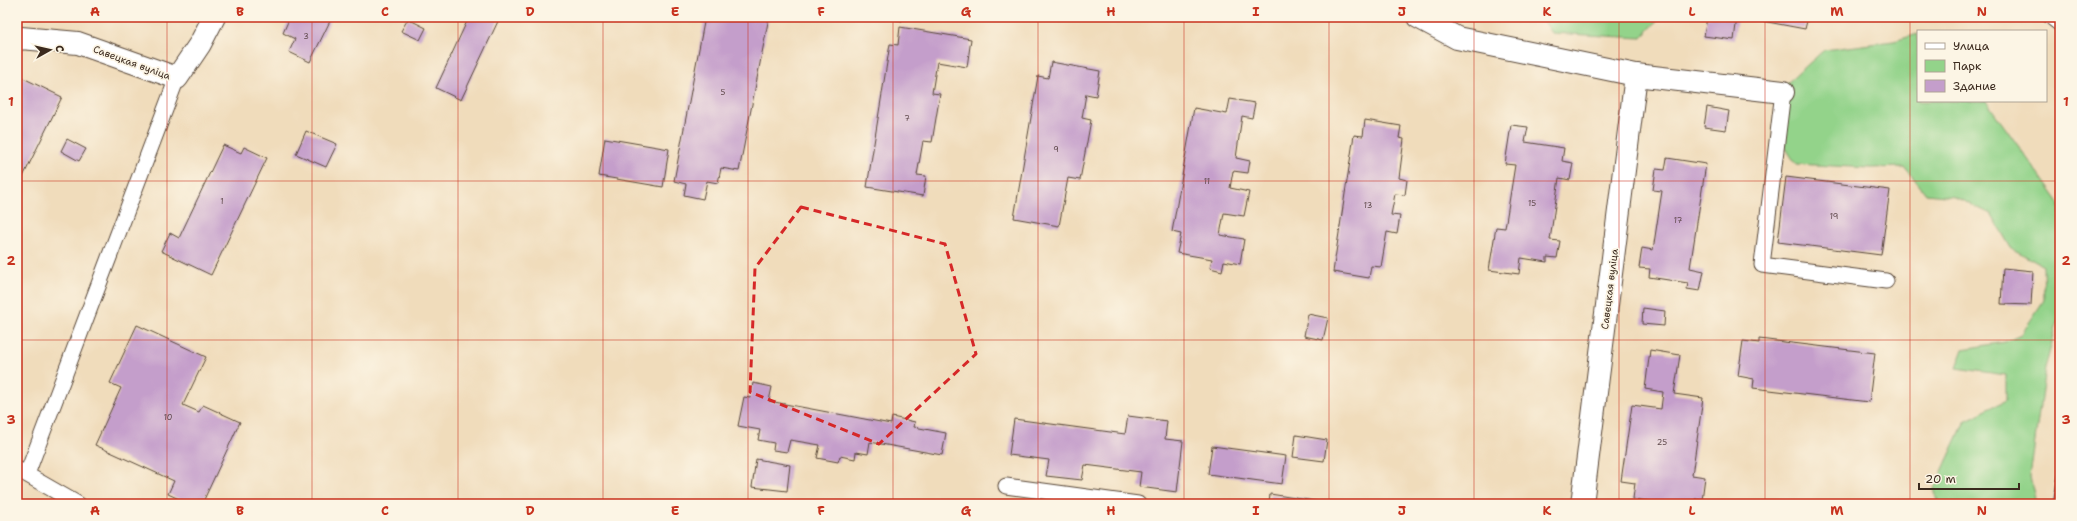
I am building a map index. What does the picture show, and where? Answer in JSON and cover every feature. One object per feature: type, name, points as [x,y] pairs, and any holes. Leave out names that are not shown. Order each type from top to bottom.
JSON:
[{"type":"street","name":"Савецкая вуліца","points":[[17,40],[21,38],[78,43],[177,78],[200,44],[214,17]]},
{"type":"street","points":[[1418,17],[1458,38],[1636,75],[1783,92]]},
{"type":"street","name":"Савецкая вуліца","points":[[1582,504],[1636,75]]},
{"type":"lane","points":[[2051,17],[2060,24]]},
{"type":"lane","points":[[78,504],[22,472],[177,78]]},
{"type":"lane","points":[[1783,92],[1762,265],[1886,281]]},
{"type":"lane","points":[[1006,486],[1138,504]]},
{"type":"highlighted area","points":[[801,207],[945,244],[976,354],[879,444],[750,392],[755,268]]},
{"type":"green space","points":[[1541,17],[1661,17],[1641,38],[1552,33]]},
{"type":"green space","points":[[1917,34],[1917,102],[1987,102],[2060,204],[2060,319],[2056,327],[2045,369],[2030,477],[2036,504],[1939,504],[1934,489],[1965,421],[2006,400],[2006,375],[1956,368],[1963,349],[2005,342],[2021,335],[2044,300],[2043,266],[2011,248],[1991,214],[1955,197],[1926,194],[1905,167],[1871,168],[1796,164],[1785,147],[1785,85],[1824,50],[1894,41]]},
{"type":"building","points":[[290,17],[332,17],[310,62],[289,52],[295,39],[283,33]]},
{"type":"building","points":[[469,17],[500,17],[461,100],[436,88]]},
{"type":"building","points":[[705,17],[769,17],[739,171],[721,168],[718,183],[707,181],[703,199],[684,195],[686,184],[674,181]]},
{"type":"building","points":[[882,17],[902,17],[902,21]]},
{"type":"building","points":[[1707,17],[1737,17],[1734,40],[1704,36]]},
{"type":"building","points":[[1741,17],[1808,17],[1805,29]]},
{"type":"building","points":[[408,19],[426,28],[420,40],[401,31]]},
{"type":"building","points":[[900,27],[971,39],[967,67],[937,62],[932,93],[940,94],[932,142],[923,141],[917,175],[926,176],[923,196],[867,187],[890,44],[898,45]]},
{"type":"building","points":[[1051,62],[1100,71],[1096,96],[1086,94],[1082,118],[1091,120],[1080,180],[1068,178],[1059,226],[1014,218],[1038,76],[1048,78]]},
{"type":"building","points":[[19,76],[62,97],[17,189],[17,100],[19,96],[17,95],[17,81]]},
{"type":"building","points":[[1230,99],[1255,103],[1252,118],[1242,116],[1236,158],[1250,161],[1248,173],[1233,171],[1230,188],[1249,192],[1244,216],[1224,213],[1220,235],[1244,239],[1240,264],[1224,261],[1222,271],[1210,268],[1212,259],[1177,253],[1181,234],[1172,232],[1194,108],[1227,114]]},
{"type":"building","points":[[1707,107],[1729,111],[1726,130],[1704,127]]},
{"type":"building","points":[[1365,120],[1401,126],[1399,138],[1404,139],[1399,178],[1407,180],[1405,195],[1395,194],[1391,215],[1400,216],[1397,234],[1387,232],[1381,267],[1371,266],[1369,278],[1333,272],[1354,135],[1363,136]]},
{"type":"building","points":[[1511,125],[1528,127],[1525,142],[1564,148],[1562,161],[1573,163],[1570,180],[1559,178],[1550,240],[1560,241],[1557,258],[1547,257],[1547,262],[1521,258],[1519,274],[1489,270],[1496,227],[1505,228],[1515,165],[1505,164]]},
{"type":"building","points":[[306,131],[337,144],[326,167],[296,154]]},
{"type":"building","points":[[605,138],[669,149],[663,187],[599,176]]},
{"type":"building","points":[[67,139],[86,149],[79,161],[61,151]]},
{"type":"building","points":[[223,145],[241,153],[244,147],[267,158],[211,275],[161,251],[170,233],[179,238]]},
{"type":"building","points":[[1667,158],[1706,164],[1690,268],[1704,271],[1700,291],[1687,289],[1688,283],[1649,277],[1650,269],[1639,268],[1642,248],[1653,250],[1662,191],[1653,190],[1656,169],[1665,170]]},
{"type":"building","points":[[1786,177],[1890,190],[1881,255],[1778,242]]},
{"type":"building","points":[[2003,268],[2033,271],[2031,305],[2001,304]]},
{"type":"building","points":[[1643,308],[1665,311],[1664,326],[1642,324]]},
{"type":"building","points":[[1308,314],[1328,318],[1323,340],[1304,336]]},
{"type":"building","points":[[137,325],[206,357],[183,405],[199,412],[203,405],[240,422],[202,504],[190,504],[168,494],[174,481],[95,445],[121,388],[110,383]]},
{"type":"building","points":[[1759,339],[1875,353],[1869,402],[1753,388],[1754,379],[1738,376],[1743,341],[1759,343]]},
{"type":"building","points":[[1650,350],[1680,355],[1674,394],[1703,398],[1692,475],[1705,477],[1702,500],[1695,499],[1695,504],[1669,504],[1633,499],[1635,483],[1621,481],[1632,405],[1661,409],[1663,392],[1645,389]]},
{"type":"building","points":[[753,383],[772,387],[769,401],[891,424],[892,417],[915,422],[914,427],[946,433],[942,455],[870,442],[868,454],[856,452],[855,459],[840,456],[838,462],[817,458],[820,445],[790,440],[787,452],[773,450],[774,443],[758,440],[760,430],[738,426],[744,397],[750,398]]},
{"type":"building","points":[[1128,416],[1167,421],[1165,439],[1183,441],[1177,492],[1139,487],[1141,472],[1085,465],[1082,480],[1046,476],[1049,460],[1009,455],[1014,419],[1125,434]]},
{"type":"building","points":[[1296,435],[1327,440],[1324,461],[1293,457]]},
{"type":"building","points":[[1212,446],[1286,456],[1282,484],[1208,474]]},
{"type":"building","points":[[756,459],[790,465],[787,491],[752,487]]},
{"type":"building","points":[[2058,475],[2060,475],[2060,504],[2053,504]]},
{"type":"building","points":[[1270,494],[1327,503],[1327,504],[1269,504]]}]
